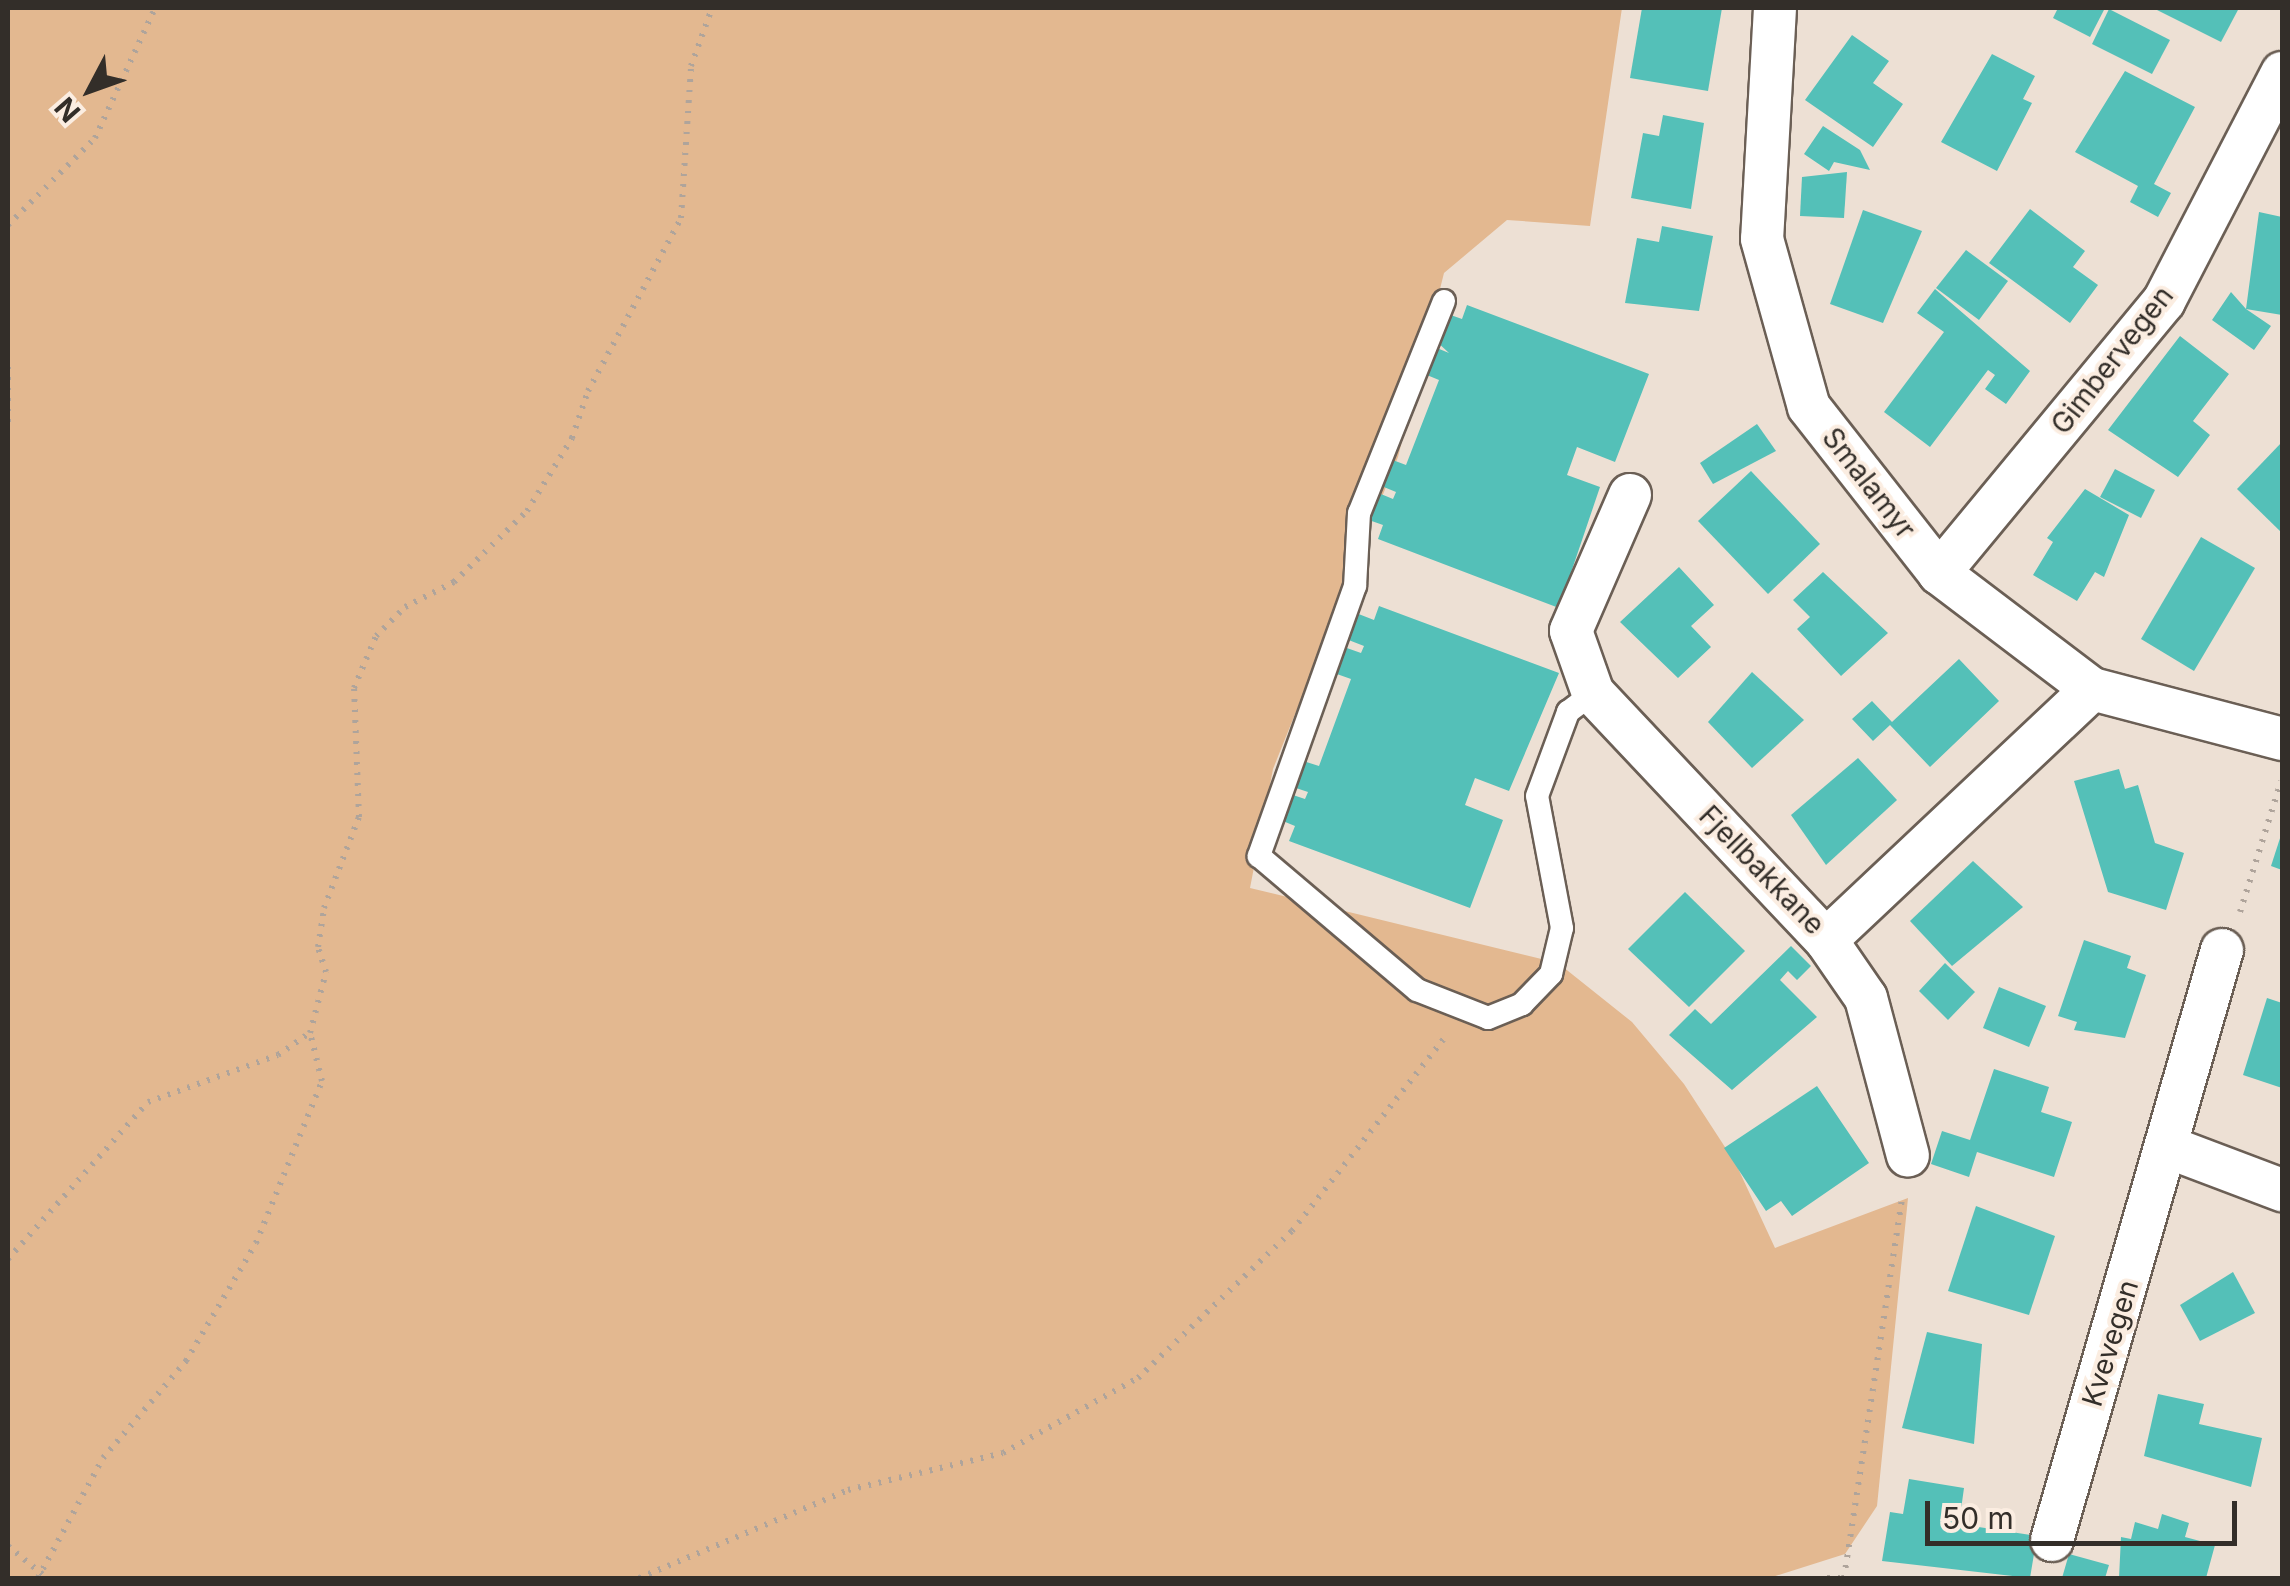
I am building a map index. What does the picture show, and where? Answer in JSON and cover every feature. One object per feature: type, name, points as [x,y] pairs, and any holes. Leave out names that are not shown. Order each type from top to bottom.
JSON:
[{"type":"street","name":"Smalamyr","points":[[1775,8],[1762,239],[1809,407],[1938,573],[2092,688],[2282,739]]},
{"type":"street","name":"Gimbervegen","points":[[1938,573],[2164,301],[2282,74]]},
{"type":"street","name":"Fjellbakkane","points":[[1630,495],[1571,631],[1592,693],[1826,940],[2092,688]]},
{"type":"street","points":[[1826,940],[1866,998],[1908,1156]]},
{"type":"street","name":"Kvevegen","points":[[2052,1540],[2222,950]]},
{"type":"street","points":[[2168,1147],[2282,1190]]},
{"type":"lane","points":[[1444,301],[1359,513],[1355,586],[1259,856],[1271,875],[1457,1012],[1488,1018],[1522,1004],[1551,974],[1562,928],[1537,796],[1568,712],[1592,693]]},
{"type":"path","points":[[8,226],[94,138],[155,8]]},
{"type":"path","points":[[38,1578],[103,1458],[186,1361],[256,1243],[322,1080],[310,1033],[326,972],[318,947],[324,908],[359,817],[354,688],[376,636],[405,607],[454,582],[527,511],[572,438],[588,390],[681,218],[691,66],[712,8]]},
{"type":"path","points":[[8,367],[8,429]]},
{"type":"path","points":[[2222,950],[2282,776]]},
{"type":"path","points":[[639,1578],[848,1490],[1003,1454],[1138,1378],[1292,1231],[1364,1130],[1435,1058],[1457,1012]]},
{"type":"path","points":[[8,1260],[148,1102],[278,1055],[310,1033]]},
{"type":"path","points":[[1827,1578],[1846,1578],[1908,1156]]},
{"type":"path","points":[[8,1546],[45,1569],[47,1578]]},
{"type":"shaded area","points":[[8,8],[1622,8],[1590,226],[1507,220],[1444,273],[1398,457],[1273,769],[1250,888],[1558,963],[1632,1022],[1684,1084],[1736,1164],[1775,1248],[1908,1198],[1877,1506],[1845,1554],[1769,1578],[8,1578]]},
{"type":"building","points":[[1642,8],[1722,8],[1708,91],[1630,78]]},
{"type":"building","points":[[2058,8],[2105,8],[2090,37],[2053,18]]},
{"type":"building","points":[[2153,8],[2239,8],[2221,42]]},
{"type":"building","points":[[2109,9],[2170,40],[2152,74],[2092,44]]},
{"type":"building","points":[[1852,35],[1889,61],[1873,83],[1903,104],[1873,147],[1805,100]]},
{"type":"building","points":[[1992,54],[2035,76],[2023,99],[2032,103],[1997,171],[1941,142]]},
{"type":"building","points":[[2125,71],[2195,107],[2154,184],[2171,193],[2158,217],[2130,202],[2138,186],[2075,152]]},
{"type":"building","points":[[1663,115],[1704,123],[1691,209],[1631,198],[1643,133],[1659,136]]},
{"type":"building","points":[[1823,126],[1860,150],[1870,170],[1834,162],[1829,171],[1804,154]]},
{"type":"building","points":[[1847,172],[1844,218],[1800,216],[1802,177]]},
{"type":"building","points":[[2030,209],[2085,251],[2073,267],[2098,285],[2070,323],[1989,263]]},
{"type":"building","points":[[1863,210],[1922,231],[1883,323],[1830,304]]},
{"type":"building","points":[[2259,212],[2282,217],[2282,315],[2246,309]]},
{"type":"building","points":[[1662,226],[1713,236],[1699,311],[1625,303],[1637,238],[1659,242]]},
{"type":"building","points":[[1966,250],[2008,281],[1979,320],[1936,288]]},
{"type":"building","points":[[1935,289],[2030,371],[2006,404],[1985,389],[1995,375],[1988,370],[1930,447],[1884,412],[1944,332],[1917,313]]},
{"type":"building","points":[[2231,292],[2246,309],[2271,326],[2254,350],[2212,320]]},
{"type":"building","points":[[1467,305],[1649,374],[1615,462],[1577,447],[1567,475],[1600,487],[1559,608],[1378,539],[1383,525],[1366,519],[1376,492],[1393,499],[1396,492],[1379,485],[1390,459],[1406,465],[1439,380],[1422,373],[1432,346],[1449,353],[1435,340],[1445,313],[1462,319]]},
{"type":"building","points":[[2180,336],[2229,374],[2193,421],[2210,435],[2178,477],[2108,430]]},
{"type":"building","points":[[1757,424],[1776,451],[1713,484],[1700,463]]},
{"type":"building","points":[[2282,442],[2282,533],[2237,489]]},
{"type":"building","points":[[2115,469],[2155,490],[2141,518],[2100,497]]},
{"type":"building","points":[[1751,471],[1820,544],[1768,594],[1698,521]]},
{"type":"building","points":[[2085,489],[2129,515],[2104,577],[2095,572],[2077,601],[2033,575],[2053,542],[2047,538]]},
{"type":"building","points":[[2201,537],[2255,568],[2194,671],[2141,639]]},
{"type":"building","points":[[1679,567],[1714,605],[1691,626],[1711,647],[1678,678],[1620,622]]},
{"type":"building","points":[[1823,572],[1888,633],[1841,676],[1797,629],[1810,617],[1793,600]]},
{"type":"building","points":[[1379,606],[1559,673],[1509,791],[1475,778],[1465,805],[1503,820],[1470,908],[1289,841],[1295,826],[1278,819],[1287,793],[1305,799],[1308,792],[1290,786],[1300,760],[1319,766],[1351,679],[1334,673],[1344,647],[1361,653],[1364,646],[1346,639],[1356,613],[1374,620]]},
{"type":"building","points":[[1959,659],[1999,701],[1930,767],[1890,725],[1873,741],[1852,719],[1872,701],[1892,722]]},
{"type":"building","points":[[1752,672],[1804,720],[1752,768],[1708,722]]},
{"type":"building","points":[[1858,758],[1897,800],[1826,865],[1791,815]]},
{"type":"building","points":[[2119,769],[2125,789],[2138,785],[2155,843],[2184,853],[2166,910],[2108,892],[2074,781]]},
{"type":"building","points":[[2282,832],[2282,870],[2271,866]]},
{"type":"building","points":[[1973,861],[2023,907],[1952,966],[1910,921]]},
{"type":"building","points":[[1685,892],[1745,951],[1689,1007],[1628,949]]},
{"type":"building","points":[[2084,940],[2131,956],[2127,968],[2146,975],[2125,1038],[2074,1030],[2077,1022],[2058,1016]]},
{"type":"building","points":[[1791,946],[1811,966],[1797,980],[1788,971],[1780,980],[1817,1017],[1732,1090],[1669,1035],[1695,1009],[1711,1024]]},
{"type":"building","points":[[1945,963],[1975,992],[1948,1020],[1919,991]]},
{"type":"building","points":[[1999,987],[2046,1006],[2029,1047],[1983,1028]]},
{"type":"building","points":[[2267,998],[2282,1003],[2282,1088],[2243,1075]]},
{"type":"building","points":[[1994,1069],[2049,1087],[2041,1112],[2072,1122],[2054,1177],[1977,1152],[1969,1177],[1931,1164],[1942,1131],[1970,1140]]},
{"type":"building","points":[[1817,1086],[1869,1163],[1792,1216],[1781,1201],[1766,1211],[1724,1148]]},
{"type":"building","points":[[1976,1206],[2055,1236],[2029,1315],[1948,1291]]},
{"type":"building","points":[[2233,1272],[2255,1313],[2200,1341],[2180,1305]]},
{"type":"building","points":[[1927,1332],[1982,1344],[1974,1444],[1902,1428]]},
{"type":"building","points":[[2158,1394],[2204,1404],[2199,1424],[2262,1438],[2251,1487],[2144,1456]]},
{"type":"building","points":[[1909,1479],[1964,1488],[1959,1524],[2037,1536],[2030,1578],[1882,1561],[1890,1512],[1903,1514]]},
{"type":"building","points":[[2162,1514],[2189,1523],[2185,1537],[2215,1545],[2206,1578],[2119,1578],[2121,1537],[2131,1539],[2135,1522],[2158,1529]]},
{"type":"building","points":[[2069,1554],[2109,1565],[2105,1578],[2062,1578]]}]
